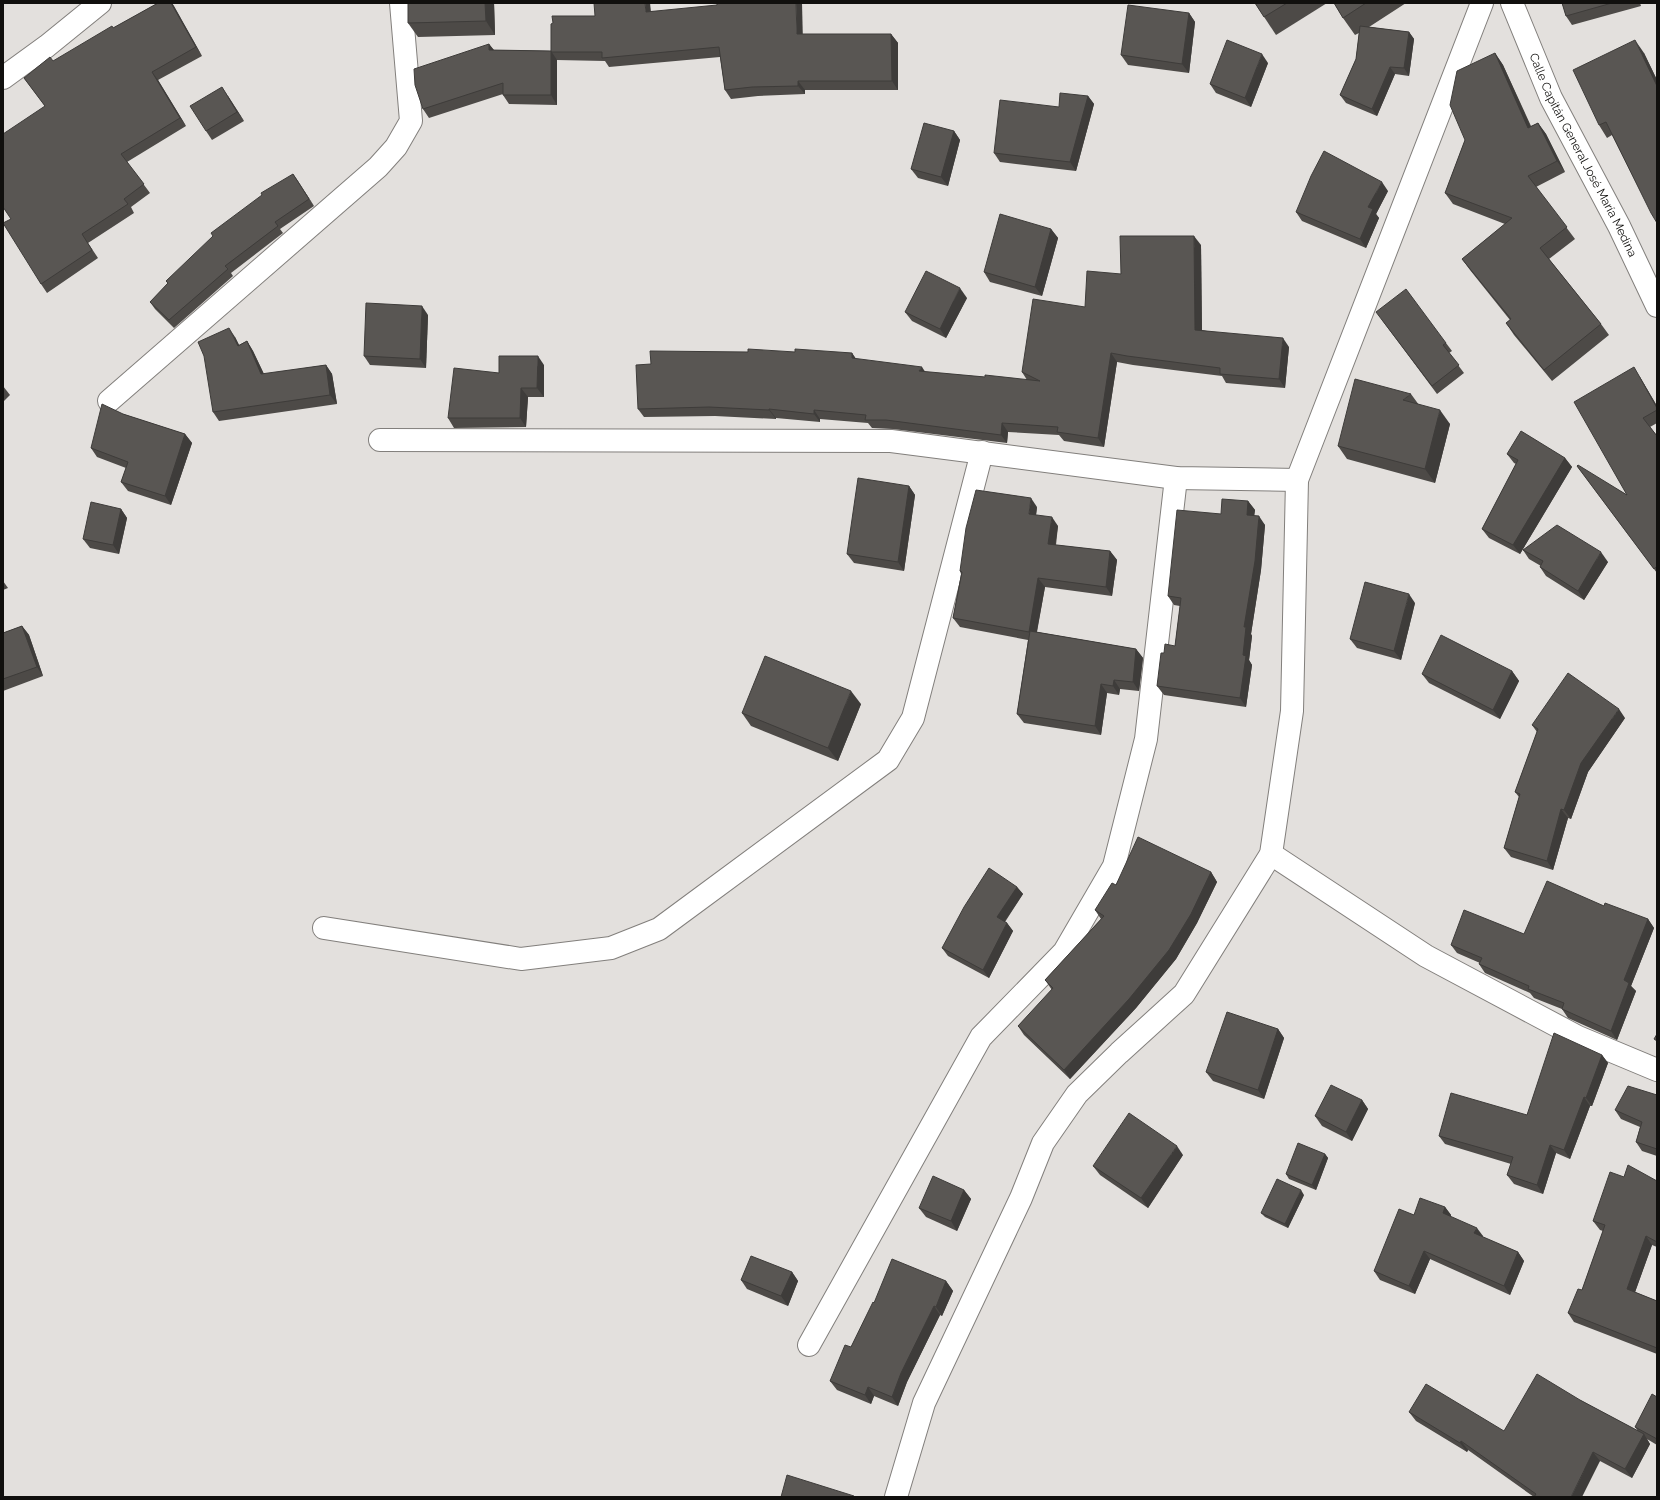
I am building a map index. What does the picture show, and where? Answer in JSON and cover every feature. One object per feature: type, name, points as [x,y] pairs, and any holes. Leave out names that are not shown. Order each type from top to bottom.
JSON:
[{"type":"street","points":[[3,78],[47,46],[100,3]]},
{"type":"street","points":[[109,401],[378,167],[396,147],[411,121],[401,3]]},
{"type":"street","points":[[896,1497],[924,1403],[1021,1198],[1043,1143],[1077,1094],[1118,1053],[1184,994],[1271,854],[1292,711],[1297,480],[1482,3]]},
{"type":"street","name":"Calle Capitán General José María Medina","points":[[1512,3],[1551,98],[1619,226],[1657,306]]},
{"type":"street","points":[[380,440],[891,441],[1176,478],[1297,480]]},
{"type":"street","points":[[324,928],[521,958],[611,948],[659,928],[888,760],[913,718],[982,452]]},
{"type":"street","points":[[809,1345],[981,1037],[1064,952],[1114,866],[1146,739],[1176,478]]},
{"type":"street","points":[[1271,854],[1426,956],[1578,1037],[1657,1070]]},
{"type":"building","points":[[158,3],[171,3],[196,47],[152,72],[180,118],[121,154],[144,184],[124,199],[128,204],[82,234],[92,250],[41,284],[3,223],[11,219],[3,207],[3,134],[45,106],[24,78],[50,57],[53,61],[112,26],[113,28]]},
{"type":"building","points":[[408,3],[485,3],[486,21],[408,23]]},
{"type":"building","points":[[594,3],[645,3],[646,12],[717,5],[717,3],[796,3],[797,34],[891,34],[892,81],[798,81],[798,86],[752,87],[725,90],[719,47],[602,58],[602,52],[551,52],[552,16],[595,16]]},
{"type":"building","points":[[1255,3],[1287,3],[1264,17]]},
{"type":"building","points":[[1334,3],[1366,3],[1343,18]]},
{"type":"building","points":[[1562,3],[1612,3],[1566,16]]},
{"type":"building","points":[[1128,5],[1189,13],[1182,64],[1121,55]]},
{"type":"building","points":[[1360,26],[1409,32],[1404,68],[1390,67],[1372,109],[1340,95],[1356,59]]},
{"type":"building","points":[[1227,40],[1262,54],[1245,98],[1210,84]]},
{"type":"building","points":[[1635,40],[1657,86],[1657,223],[1606,122],[1599,125],[1573,70]]},
{"type":"building","points":[[489,44],[489,50],[551,51],[551,95],[503,95],[503,83],[423,109],[415,85],[414,69]]},
{"type":"building","points":[[1495,53],[1528,128],[1538,123],[1557,161],[1528,176],[1567,227],[1540,248],[1601,324],[1544,370],[1506,323],[1511,319],[1462,259],[1512,218],[1445,193],[1465,140],[1450,105],[1457,71]]},
{"type":"building","points":[[222,87],[237,112],[206,131],[190,106]]},
{"type":"building","points":[[1060,93],[1088,96],[1070,162],[994,153],[1000,100],[1059,107]]},
{"type":"building","points":[[924,123],[954,131],[941,177],[911,169]]},
{"type":"building","points":[[1324,151],[1382,182],[1368,207],[1373,209],[1360,239],[1296,212],[1311,176]]},
{"type":"building","points":[[293,174],[309,199],[275,222],[278,226],[225,266],[228,269],[169,320],[150,302],[168,283],[166,281],[213,236],[211,233],[262,195],[261,193]]},
{"type":"building","points":[[1000,214],[1051,229],[1035,287],[984,272]]},
{"type":"building","points":[[1120,236],[1194,236],[1195,330],[1283,338],[1279,379],[1220,374],[1220,368],[1111,353],[1098,438],[1057,432],[1058,427],[1002,423],[1001,435],[886,420],[865,420],[866,415],[814,410],[814,414],[769,409],[709,407],[638,409],[636,365],[651,364],[650,351],[748,352],[748,349],[795,352],[795,349],[852,353],[852,358],[922,367],[919,371],[985,377],[985,375],[1040,381],[1022,372],[1033,299],[1085,307],[1087,271],[1121,274]]},
{"type":"building","points":[[926,271],[960,288],[940,329],[905,312]]},
{"type":"building","points":[[1406,289],[1446,343],[1443,345],[1459,365],[1432,386],[1376,312]]},
{"type":"building","points":[[366,303],[422,306],[420,359],[364,356]]},
{"type":"building","points":[[229,328],[238,346],[247,341],[261,374],[326,365],[330,395],[213,412],[204,356],[198,342]]},
{"type":"building","points":[[499,356],[538,356],[537,388],[521,388],[520,418],[448,418],[454,368],[499,373]]},
{"type":"building","points":[[1634,367],[1657,408],[1657,410],[1643,418],[1657,436],[1657,566],[1654,569],[1577,466],[1578,465],[1627,495],[1574,402]]},
{"type":"building","points":[[1355,379],[1411,394],[1403,400],[1440,410],[1425,469],[1338,446]]},
{"type":"building","points":[[102,404],[123,414],[185,434],[165,496],[121,482],[128,462],[91,448]]},
{"type":"building","points":[[1521,431],[1565,458],[1513,545],[1482,529],[1518,460],[1507,454]]},
{"type":"building","points":[[858,478],[909,486],[898,562],[847,554]]},
{"type":"building","points":[[976,490],[1031,498],[1029,514],[1052,517],[1048,544],[1110,551],[1106,587],[1038,578],[1029,632],[953,618],[962,572],[960,571],[966,528]]},
{"type":"building","points":[[1222,499],[1248,501],[1247,515],[1259,516],[1255,561],[1244,627],[1246,627],[1243,655],[1246,656],[1240,698],[1157,686],[1161,653],[1164,653],[1165,644],[1175,646],[1181,598],[1168,596],[1177,510],[1221,514]]},
{"type":"building","points":[[91,502],[121,509],[113,545],[83,539]]},
{"type":"building","points":[[1557,525],[1601,552],[1578,591],[1540,567],[1543,561],[1523,550]]},
{"type":"building","points":[[1365,582],[1409,594],[1394,651],[1350,639]]},
{"type":"building","points":[[22,626],[37,667],[3,679],[3,633]]},
{"type":"building","points":[[1030,631],[1136,649],[1133,682],[1114,680],[1113,686],[1101,684],[1095,726],[1017,714]]},
{"type":"building","points":[[1441,635],[1512,671],[1493,710],[1422,674]]},
{"type":"building","points":[[765,656],[851,691],[828,748],[742,713]]},
{"type":"building","points":[[1568,673],[1619,709],[1581,763],[1564,810],[1561,809],[1547,861],[1504,848],[1520,794],[1515,792],[1538,729],[1532,725]]},
{"type":"building","points":[[1138,837],[1211,872],[1191,914],[1169,950],[1129,999],[1064,1070],[1018,1026],[1053,988],[1045,980],[1104,916],[1095,910],[1112,883],[1116,885]]},
{"type":"building","points":[[989,868],[1017,887],[997,917],[1007,923],[983,970],[942,948],[964,907]]},
{"type":"building","points":[[1547,881],[1604,906],[1605,903],[1648,919],[1624,980],[1629,983],[1611,1031],[1562,1009],[1564,1003],[1528,989],[1529,986],[1479,964],[1482,958],[1451,945],[1464,910],[1524,934]]},
{"type":"building","points":[[1227,1012],[1278,1029],[1258,1090],[1206,1072]]},
{"type":"building","points":[[1554,1033],[1602,1055],[1564,1150],[1550,1145],[1537,1185],[1507,1175],[1513,1157],[1439,1136],[1451,1093],[1527,1115]]},
{"type":"building","points":[[1657,1034],[1657,1041],[1654,1039]]},
{"type":"building","points":[[1331,1085],[1362,1100],[1346,1132],[1315,1116]]},
{"type":"building","points":[[1628,1086],[1657,1095],[1657,1149],[1636,1142],[1642,1122],[1615,1110]]},
{"type":"building","points":[[1129,1113],[1177,1146],[1141,1198],[1093,1166]]},
{"type":"building","points":[[1298,1143],[1325,1154],[1312,1185],[1286,1174]]},
{"type":"building","points":[[1628,1165],[1657,1181],[1657,1242],[1646,1236],[1627,1289],[1657,1301],[1657,1348],[1568,1313],[1578,1289],[1582,1290],[1605,1225],[1593,1221],[1610,1172],[1624,1177]]},
{"type":"building","points":[[933,1176],[964,1190],[951,1221],[919,1208]]},
{"type":"building","points":[[1277,1179],[1301,1190],[1285,1224],[1261,1213]]},
{"type":"building","points":[[1420,1198],[1445,1207],[1443,1213],[1477,1228],[1474,1233],[1518,1252],[1504,1286],[1424,1251],[1409,1286],[1374,1271],[1399,1209],[1414,1215]]},
{"type":"building","points":[[751,1256],[792,1272],[781,1296],[741,1280]]},
{"type":"building","points":[[892,1259],[946,1281],[936,1307],[934,1306],[901,1373],[892,1397],[868,1387],[865,1395],[830,1381],[845,1345],[851,1347],[873,1302],[874,1303]]},
{"type":"building","points":[[1537,1374],[1580,1400],[1644,1434],[1625,1469],[1593,1452],[1571,1497],[1534,1497],[1536,1494],[1461,1441],[1460,1443],[1409,1412],[1426,1384],[1504,1431]]},
{"type":"building","points":[[1652,1394],[1657,1397],[1657,1439],[1635,1427]]},
{"type":"building","points":[[787,1475],[854,1496],[781,1497]]}]
